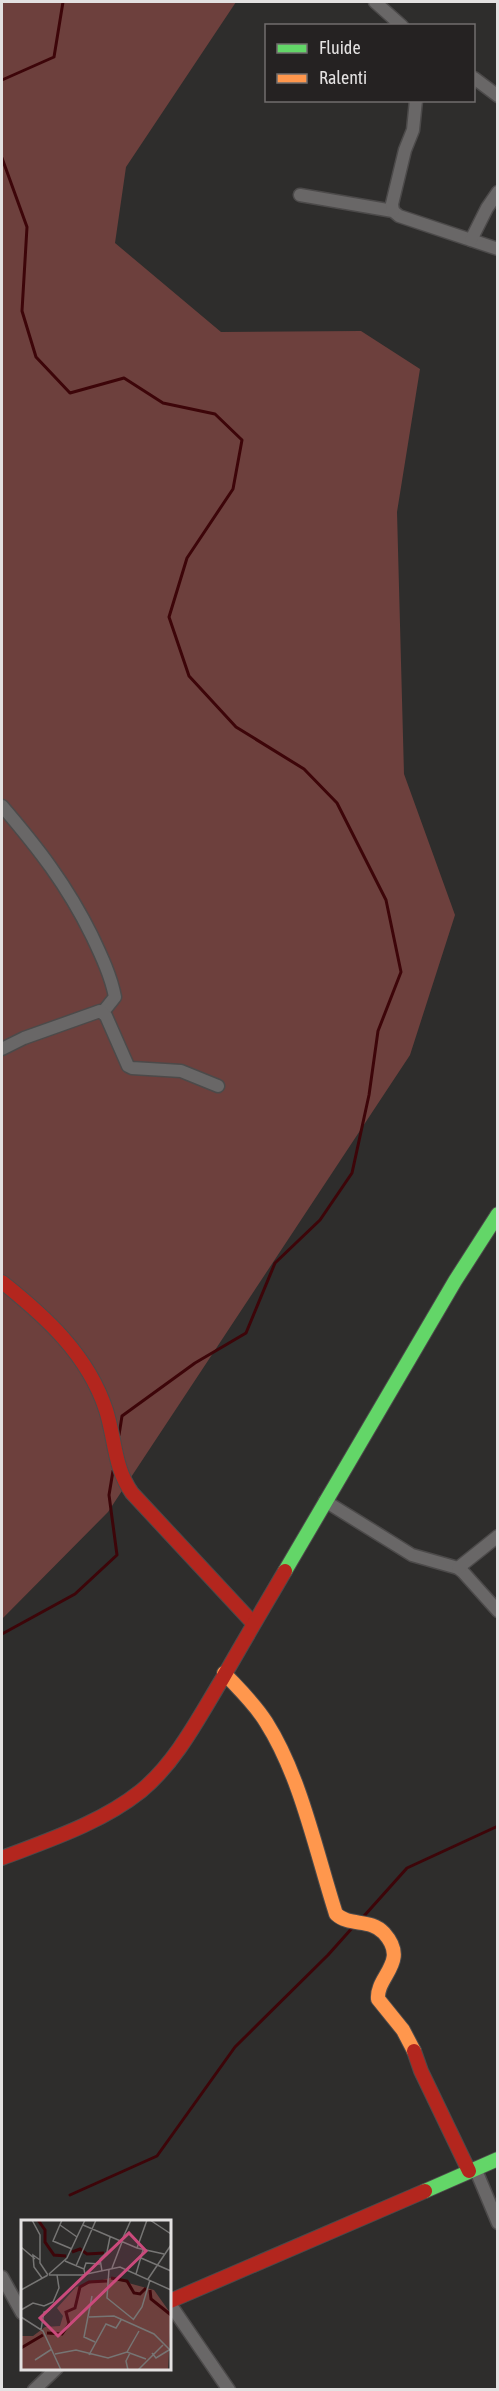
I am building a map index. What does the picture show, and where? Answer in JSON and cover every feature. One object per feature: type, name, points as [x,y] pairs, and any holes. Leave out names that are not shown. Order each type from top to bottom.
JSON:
[{"type":"main road","points":[[2,1858],[116,1808],[137,1795],[156,1777],[171,1758],[204,1709],[455,1281],[498,1214]]},
{"type":"main road","points":[[2,1282],[40,1312],[78,1352],[102,1397],[113,1431],[123,1479],[131,1492],[181,1549],[253,1623]]},
{"type":"main road","points":[[224,1673],[250,1701],[270,1729],[307,1816],[336,1914],[347,1922],[366,1922],[381,1930],[393,1946],[392,1966],[387,1978],[380,1986],[378,1999],[403,2030],[414,2050],[421,2071],[472,2170]]},
{"type":"main road","points":[[171,2303],[498,2159]]},
{"type":"street","points":[[375,2],[400,24]]},
{"type":"street","points":[[475,79],[498,96]]},
{"type":"street","points":[[393,211],[392,204],[405,150],[413,130],[416,102]]},
{"type":"street","points":[[471,240],[498,192]]},
{"type":"street","points":[[300,195],[393,211],[399,216],[498,249]]},
{"type":"street","points":[[2,806],[40,851],[74,900],[100,954],[113,989],[115,997],[104,1012]]},
{"type":"street","points":[[2,1049],[24,1038],[100,1011],[104,1012]]},
{"type":"street","points":[[104,1012],[128,1066],[181,1071],[218,1086]]},
{"type":"street","points":[[325,1501],[412,1555],[458,1568],[498,1611]]},
{"type":"street","points":[[458,1568],[498,1536]]},
{"type":"street","points":[[472,2170],[498,2223]]},
{"type":"street","points":[[2,2277],[21,2311]]},
{"type":"street","points":[[171,2304],[229,2390]]},
{"type":"street","points":[[34,2390],[55,2370]]},
{"type":"shaded area","points":[[2,2],[236,2],[126,167],[115,243],[221,332],[361,331],[420,369],[397,512],[404,774],[455,915],[410,1055],[108,1512],[2,1619]]},
{"type":"waterway","points":[[2,80],[54,57],[63,2]]},
{"type":"waterway","points":[[2,158],[27,227],[22,311],[36,357],[70,393],[124,378],[163,403],[215,414],[242,440],[233,489],[187,558],[169,617],[189,676],[236,727],[304,769],[337,803],[386,900],[401,972],[378,1031],[369,1095],[352,1173],[320,1220],[275,1263],[246,1333],[195,1363],[122,1416],[119,1435]]},
{"type":"waterway","points":[[2,1634],[75,1594],[117,1555],[109,1495],[113,1471]]},
{"type":"waterway","points":[[364,1916],[407,1868],[498,1826]]},
{"type":"waterway","points":[[70,2195],[157,2156],[235,2047],[328,1955],[353,1927]]},
{"type":"traffic: fast","points":[[285,1571],[455,1281],[498,1214]]},
{"type":"traffic: fast","points":[[425,2191],[498,2159]]},
{"type":"traffic: slow","points":[[224,1673],[257,1709],[289,1766],[307,1815],[336,1914],[347,1920],[378,1928],[391,1943],[394,1952],[393,1961],[382,1983],[378,1999],[403,2030],[414,2051]]},
{"type":"traffic: jam","points":[[2,1282],[64,1338],[88,1372],[106,1410],[118,1463],[132,1493],[253,1623]]},
{"type":"traffic: jam","points":[[2,1858],[92,1822],[125,1802],[154,1780],[195,1725],[285,1571]]},
{"type":"traffic: jam","points":[[414,2051],[421,2071],[469,2171]]},
{"type":"traffic: jam","points":[[171,2301],[425,2191]]}]
